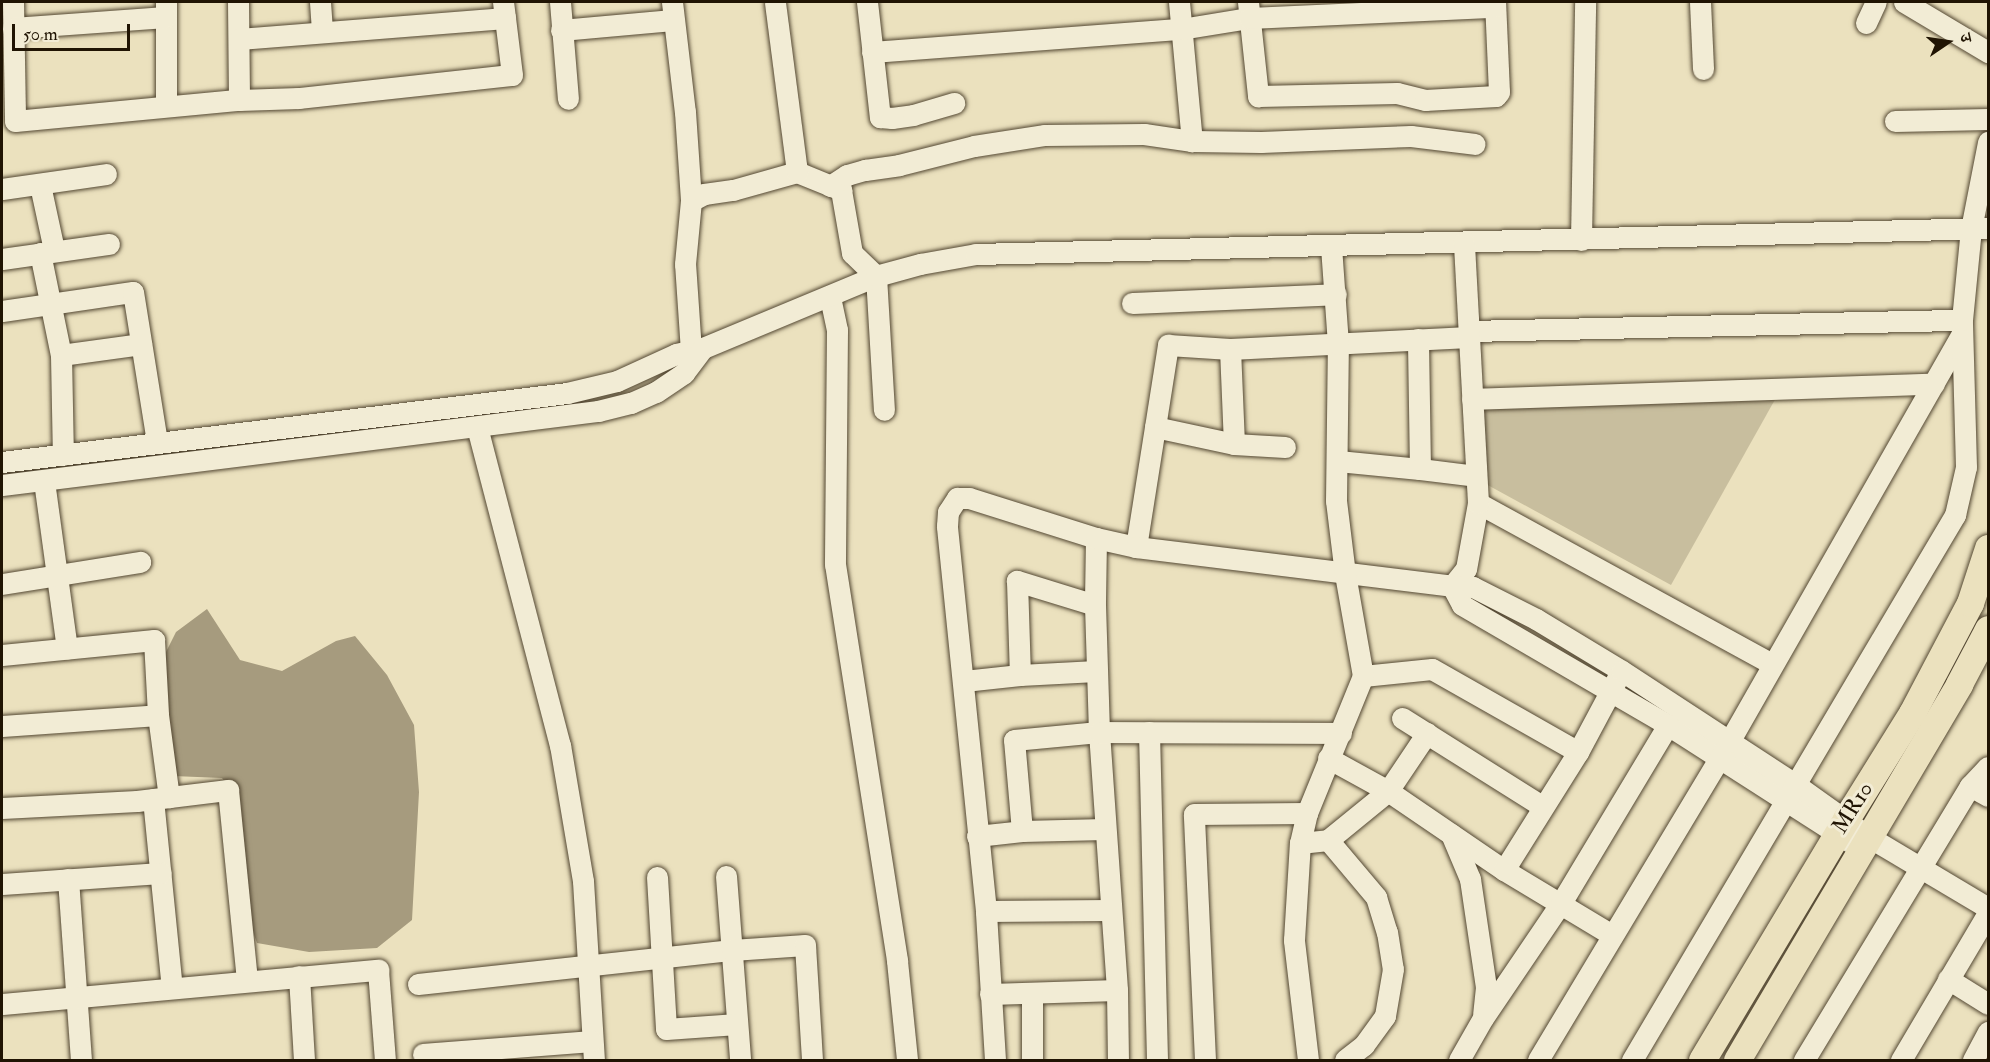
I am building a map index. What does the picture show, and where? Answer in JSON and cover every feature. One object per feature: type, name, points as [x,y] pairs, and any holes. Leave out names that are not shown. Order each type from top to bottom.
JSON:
[{"type":"main road","name":"MR10","points":[[1702,1060],[1841,826],[1912,713],[1970,603],[1989,548]]},
{"type":"main road","name":"MR10","points":[[1737,1060],[1989,629]]},
{"type":"street","points":[[13,2],[15,121],[166,105],[299,98],[512,75],[504,10],[322,32],[239,39]]},
{"type":"street","points":[[238,2],[239,100]]},
{"type":"street","points":[[320,2],[322,32]]},
{"type":"street","points":[[560,2],[568,99]]},
{"type":"street","points":[[775,2],[797,172]]},
{"type":"street","points":[[867,2],[880,117],[913,115],[954,103]]},
{"type":"street","points":[[1179,2],[1192,141]]},
{"type":"street","points":[[1581,240],[1585,2]]},
{"type":"street","points":[[1700,2],[1703,69]]},
{"type":"street","points":[[1866,23],[1876,2]]},
{"type":"street","points":[[1904,2],[1989,52]]},
{"type":"street","points":[[872,52],[1181,29],[1249,10],[1495,4],[1499,92],[1496,96],[1484,98],[1425,100],[1396,93],[1258,96],[1249,10]]},
{"type":"street","points":[[13,28],[166,9],[166,105]]},
{"type":"street","points":[[2,485],[595,411],[631,403],[656,392],[684,373],[697,349],[685,264],[691,201],[685,112],[672,11],[561,30]]},
{"type":"street","points":[[1895,121],[1989,119]]},
{"type":"street","points":[[830,186],[847,175],[865,170],[899,165],[974,146],[1045,135],[1144,134],[1192,141],[1261,142],[1411,136],[1475,144]]},
{"type":"street","points":[[1632,1060],[1955,515],[1966,467],[1962,327],[1980,228],[1989,142]]},
{"type":"street","points":[[691,201],[704,194],[733,190],[797,172],[841,190],[852,253],[876,276],[884,410]]},
{"type":"street","points":[[2,189],[106,174]]},
{"type":"street","points":[[40,184],[51,303],[61,355],[63,454]]},
{"type":"street","points":[[2,462],[567,393],[617,381],[676,354],[697,349],[830,297],[876,276],[920,264],[976,254],[1980,228]]},
{"type":"street","points":[[1452,586],[1466,569],[1478,503],[1464,242]]},
{"type":"street","points":[[2,259],[109,244]]},
{"type":"street","points":[[1308,1060],[1294,940],[1300,843],[1307,813],[1363,676],[1345,574],[1336,501],[1338,344],[1331,246]]},
{"type":"street","points":[[2,311],[133,292],[157,442]]},
{"type":"street","points":[[1132,303],[1336,294]]},
{"type":"street","points":[[830,297],[837,330],[835,564],[897,961],[907,1060]]},
{"type":"street","points":[[1136,547],[1168,345],[1230,349],[1469,334],[1962,327]]},
{"type":"street","points":[[1538,1060],[1724,750],[1934,384],[1962,327]]},
{"type":"street","points":[[1418,339],[1420,469]]},
{"type":"street","points":[[61,355],[141,344]]},
{"type":"street","points":[[1230,349],[1234,444]]},
{"type":"street","points":[[1472,399],[1934,384]]},
{"type":"street","points":[[589,388],[595,411]]},
{"type":"street","points":[[423,1054],[593,1051],[583,881],[560,744],[477,427]]},
{"type":"street","points":[[1155,427],[1234,444],[1285,447]]},
{"type":"street","points":[[1338,461],[1476,476]]},
{"type":"street","points":[[44,481],[67,648]]},
{"type":"street","points":[[995,1060],[986,911],[947,526],[952,502],[957,498],[969,498],[1096,538],[1136,547],[1345,574],[1452,586],[1473,586],[1536,619],[1622,671],[1724,750],[1865,843],[1919,868],[1989,908]]},
{"type":"street","points":[[1478,503],[1772,664]]},
{"type":"street","points":[[1096,538],[1096,671],[1117,990],[1118,1060]]},
{"type":"street","points":[[2,584],[140,562]]},
{"type":"street","points":[[1020,675],[1017,581],[1095,605]]},
{"type":"street","points":[[1452,586],[1462,605],[1668,725],[1724,750]]},
{"type":"street","points":[[2,655],[154,640],[161,798],[161,873],[172,988]]},
{"type":"street","points":[[1363,676],[1432,669],[1578,752]]},
{"type":"street","points":[[964,681],[1096,671]]},
{"type":"street","points":[[1504,870],[1542,806],[1578,752],[1622,671]]},
{"type":"street","points":[[2,726],[158,715]]},
{"type":"street","points":[[1402,718],[1542,806]]},
{"type":"street","points":[[1459,1060],[1483,1018],[1561,903],[1668,725]]},
{"type":"street","points":[[1022,831],[1014,740],[1099,732],[1341,733]]},
{"type":"street","points":[[1149,732],[1157,1060]]},
{"type":"street","points":[[1300,843],[1328,840],[1388,791],[1427,734]]},
{"type":"street","points":[[1328,758],[1388,791],[1504,870],[1612,935]]},
{"type":"street","points":[[1804,1060],[1970,786],[1989,767]]},
{"type":"street","points":[[1970,786],[1989,796]]},
{"type":"street","points":[[2,808],[161,798],[228,790],[247,980]]},
{"type":"street","points":[[1205,1060],[1194,814],[1307,813]]},
{"type":"street","points":[[977,836],[1022,831],[1105,829]]},
{"type":"street","points":[[1451,834],[1470,879],[1486,987],[1483,1018]]},
{"type":"street","points":[[1328,840],[1376,897],[1387,932],[1393,969],[1385,1016],[1364,1045],[1345,1060]]},
{"type":"street","points":[[2,884],[161,873]]},
{"type":"street","points":[[726,876],[740,1060]]},
{"type":"street","points":[[657,877],[666,1029],[737,1024]]},
{"type":"street","points":[[68,879],[81,1060]]},
{"type":"street","points":[[986,911],[1110,910]]},
{"type":"street","points":[[1901,1060],[1989,913]]},
{"type":"street","points":[[418,984],[732,950],[805,945],[812,1060]]},
{"type":"street","points":[[2,1004],[247,980],[378,970],[385,1060]]},
{"type":"street","points":[[299,976],[304,1060]]},
{"type":"street","points":[[1948,979],[1989,1004]]},
{"type":"street","points":[[990,994],[1117,990]]},
{"type":"street","points":[[1032,994],[1032,1060]]},
{"type":"street","points":[[1973,1060],[1989,1032]]},
{"type":"shaded area","points":[[1777,396],[1671,585],[1484,483],[1485,403]]},
{"type":"shaded area","points":[[207,609],[240,660],[282,671],[336,641],[355,636],[387,675],[414,725],[419,792],[412,920],[377,948],[309,952],[257,943],[242,902],[233,793],[222,778],[173,776],[163,658],[176,632]]}]
